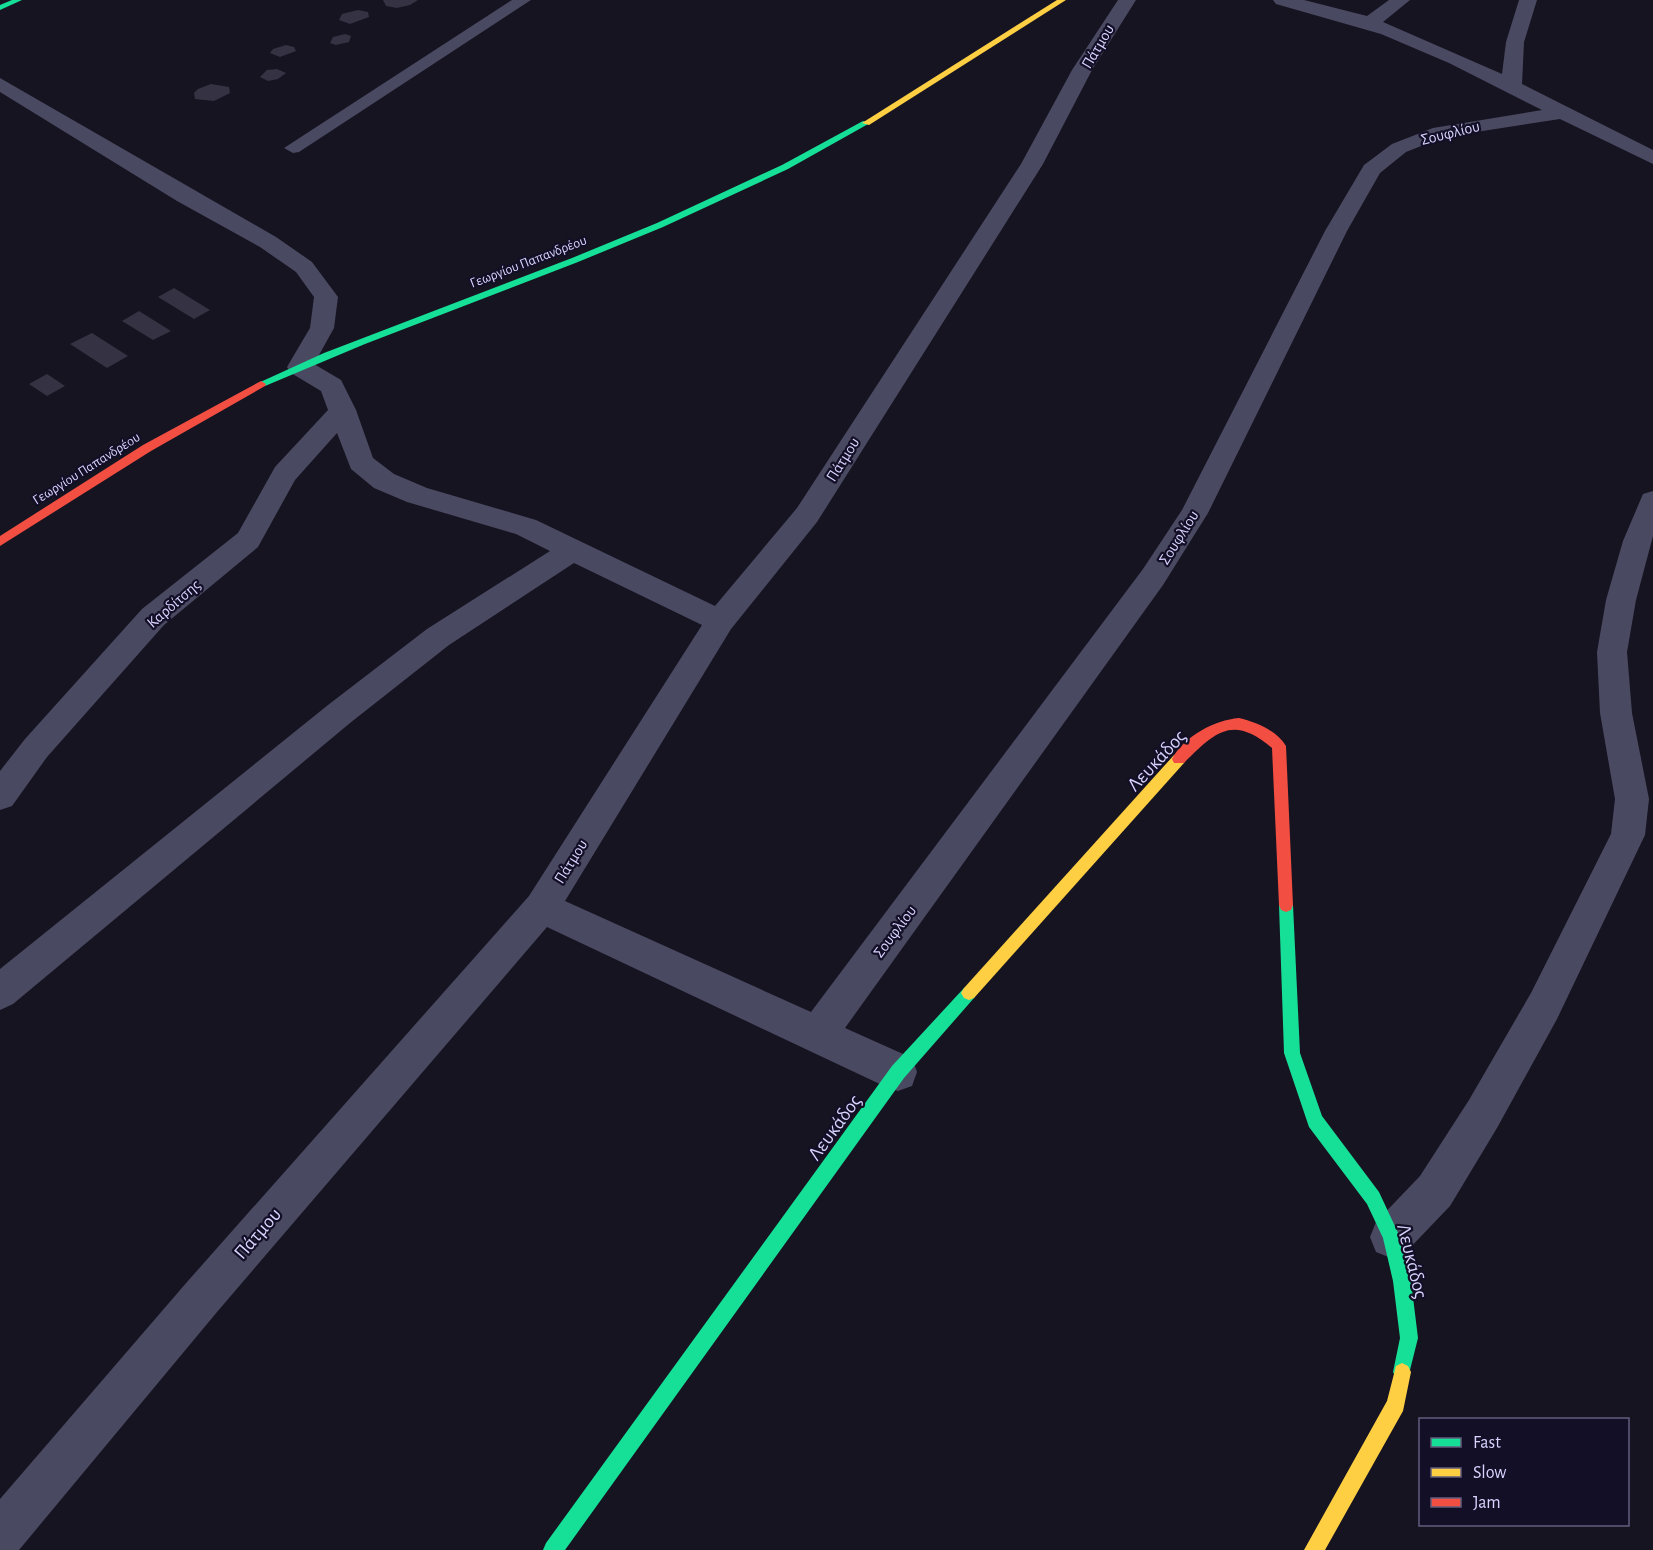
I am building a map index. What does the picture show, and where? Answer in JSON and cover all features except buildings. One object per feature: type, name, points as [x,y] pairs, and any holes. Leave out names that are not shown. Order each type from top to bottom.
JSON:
[{"type":"street","points":[[0,8],[18,0]]},
{"type":"street","name":"Γεωργίου Παπανδρέου","points":[[0,542],[102,475],[215,410],[300,367],[646,233],[742,189],[888,111],[1062,0]]},
{"type":"street","name":"Πάτμου","points":[[0,1536],[201,1297],[542,907],[720,621],[807,515],[1032,164],[1082,70],[1127,0]]},
{"type":"street","points":[[1282,0],[1369,23],[1512,86],[1559,113],[1653,158]]},
{"type":"street","points":[[1369,23],[1401,0]]},
{"type":"street","points":[[1512,86],[1510,60],[1513,43],[1528,0]]},
{"type":"street","points":[[0,84],[184,196],[268,242],[304,267],[326,297],[322,328],[300,367],[332,386],[343,410],[347,430],[361,463],[384,481],[417,495],[526,527],[720,621]]},
{"type":"street","name":"Σουφλίου","points":[[817,1035],[975,823],[1153,577],[1194,513],[1336,231],[1371,169],[1399,148],[1440,132],[1559,113]]},
{"type":"street","name":"Καρδίτσης","points":[[0,796],[36,748],[153,617],[248,540],[285,474],[343,410]]},
{"type":"street","points":[[1391,1237],[1435,1191],[1483,1114],[1544,1006],[1628,835],[1632,799],[1616,713],[1612,652],[1621,600],[1637,541],[1653,501]]},
{"type":"street","points":[[0,992],[339,714],[438,638],[572,550]]},
{"type":"street","name":"Λευκάδος","points":[[554,1550],[898,1072],[1181,757],[1221,725],[1239,723],[1252,725],[1267,732],[1279,746],[1292,1053],[1315,1121],[1373,1198],[1391,1237],[1402,1281],[1409,1338],[1396,1404],[1314,1550]]},
{"type":"street","points":[[542,907],[898,1072]]},
{"type":"lane","points":[[293,148],[523,0]]},
{"type":"traffic: fast","points":[[0,8],[18,0]]},
{"type":"traffic: fast","points":[[261,384],[361,341],[575,260],[702,207],[785,167],[866,123]]},
{"type":"traffic: fast","points":[[1286,905],[1292,1053],[1315,1121],[1373,1198],[1391,1237],[1402,1281],[1409,1338],[1402,1372]]},
{"type":"traffic: fast","points":[[553,1550],[898,1072],[969,993]]},
{"type":"traffic: slow","points":[[866,123],[1062,0]]},
{"type":"traffic: slow","points":[[969,993],[1179,759]]},
{"type":"traffic: slow","points":[[1314,1550],[1396,1404],[1402,1372]]},
{"type":"traffic: jam","points":[[0,542],[147,448],[261,384]]},
{"type":"traffic: jam","points":[[1179,759],[1203,737],[1227,725],[1239,724],[1252,727],[1279,746],[1286,905]]}]
